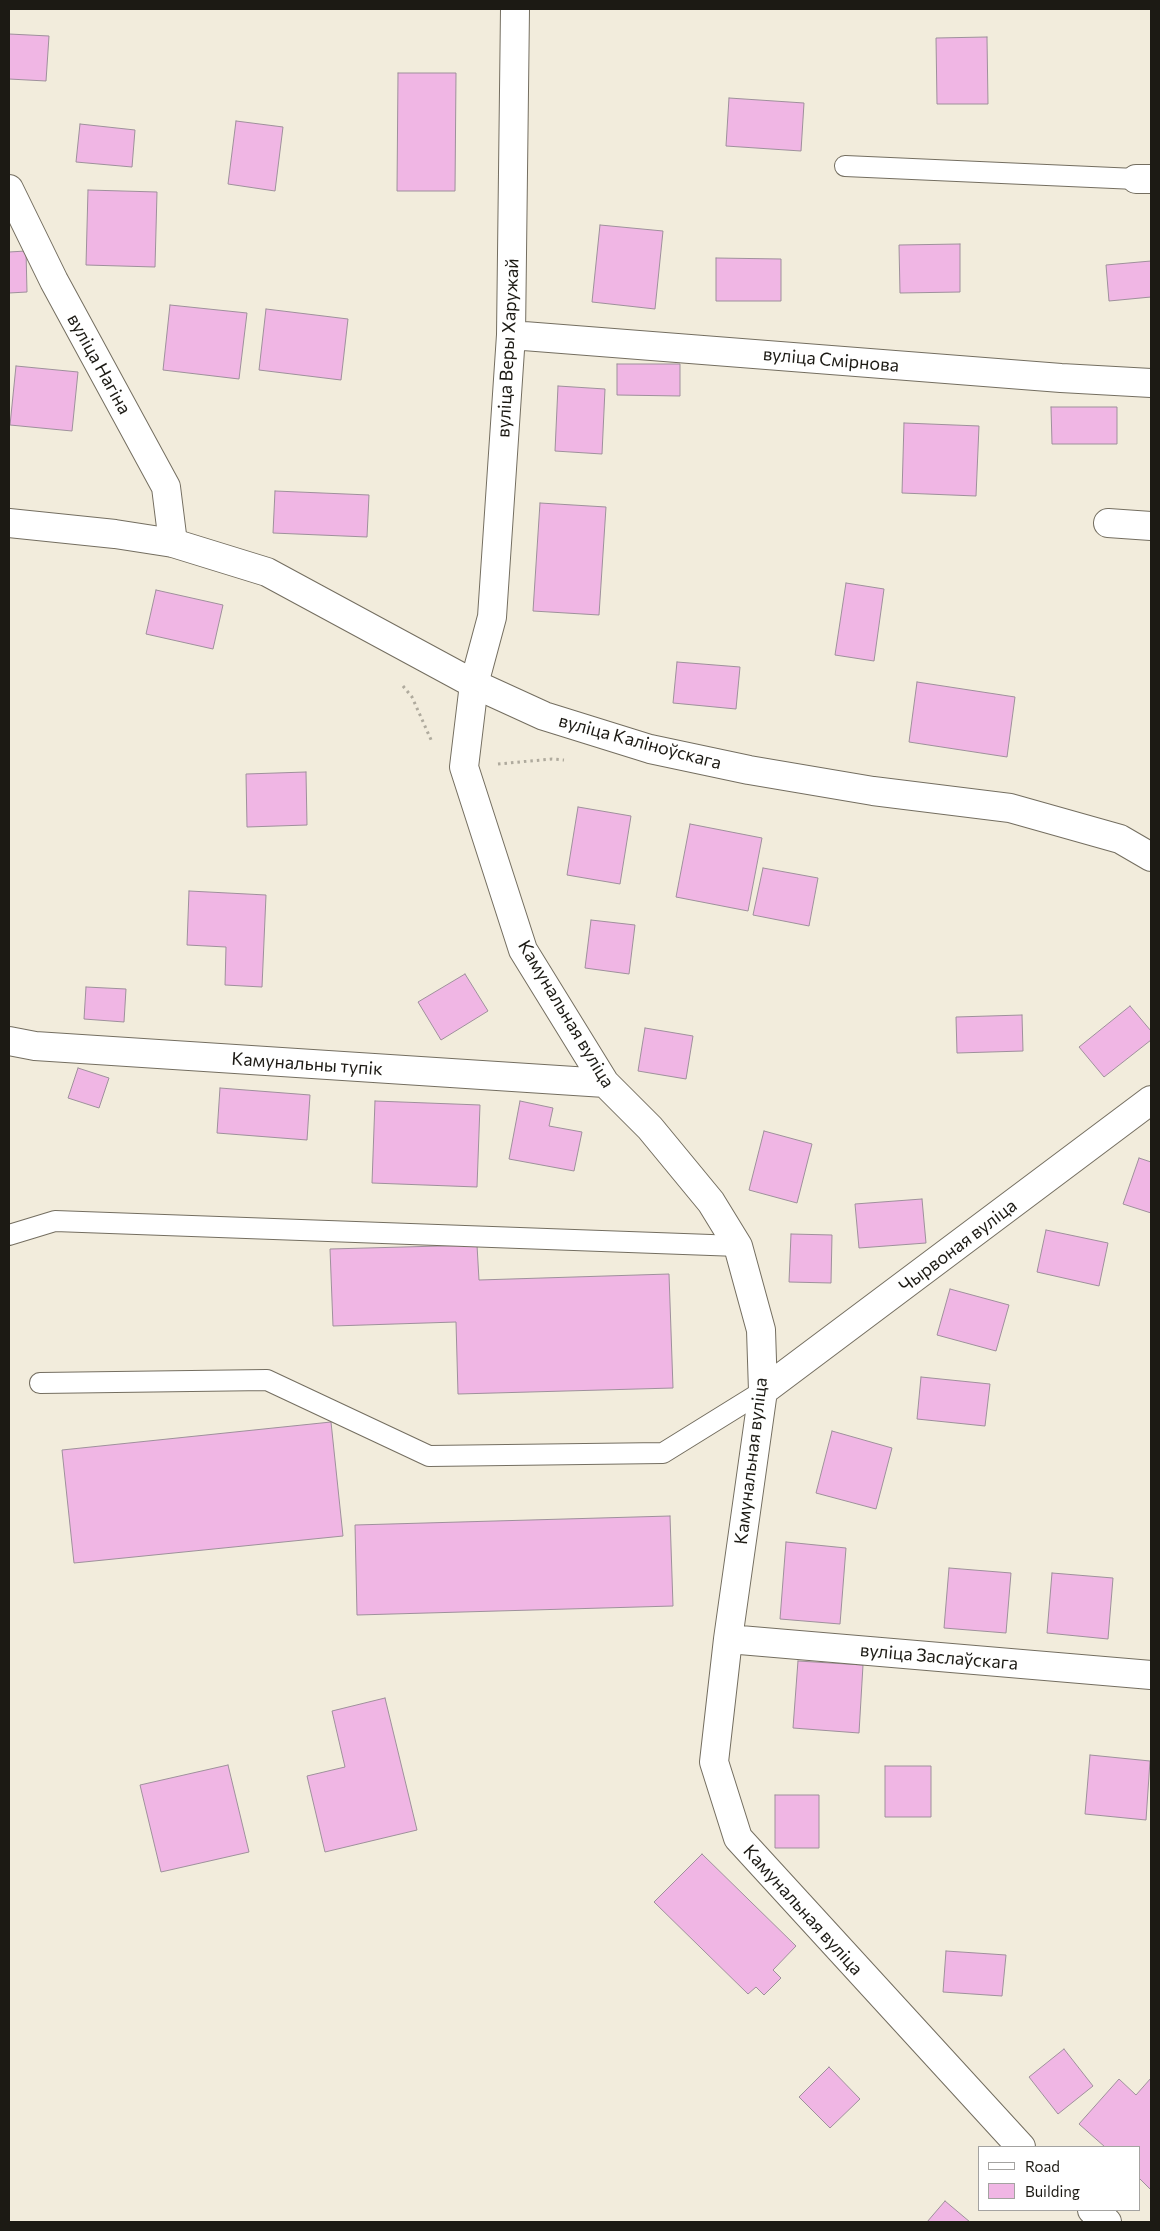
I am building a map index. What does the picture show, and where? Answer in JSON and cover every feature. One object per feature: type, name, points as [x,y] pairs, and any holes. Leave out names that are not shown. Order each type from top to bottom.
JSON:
[{"type":"street","name":"вуліца Веры Харужай","points":[[474,684],[492,617],[511,335],[515,9]]},
{"type":"street","name":"вуліца Нагіна","points":[[9,189],[54,281],[166,487],[173,543]]},
{"type":"street","name":"вуліца Смірнова","points":[[511,335],[1061,378],[1151,383]]},
{"type":"street","name":"вуліца Каліноўскага","points":[[9,523],[115,534],[173,543],[267,572],[474,684],[544,716],[650,748],[749,770],[873,791],[1010,808],[1120,839],[1151,857]]},
{"type":"street","points":[[1108,523],[1151,526]]},
{"type":"street","name":"Камунальная вуліца","points":[[474,684],[464,767],[523,950],[605,1083],[650,1128],[711,1202],[738,1246],[761,1330],[763,1391],[728,1639],[714,1762],[738,1838],[1020,2146]]},
{"type":"street","name":"Камунальны тупік","points":[[9,1040],[35,1046],[605,1083]]},
{"type":"street","name":"Чырвоная вуліца","points":[[763,1391],[1151,1100]]},
{"type":"street","name":"вуліца Заслаўскага","points":[[728,1639],[1151,1675]]},
{"type":"street","points":[[1093,2211],[1107,2222]]},
{"type":"lane","points":[[845,166],[1144,179]]},
{"type":"lane","points":[[9,1235],[55,1221],[738,1246]]},
{"type":"lane","points":[[40,1383],[267,1380],[430,1456],[663,1453],[763,1391]]},
{"type":"building","points":[[9,34],[49,36],[46,81],[9,79]]},
{"type":"building","points":[[987,37],[988,104],[937,104],[936,38]]},
{"type":"building","points":[[398,73],[456,73],[455,191],[397,191]]},
{"type":"building","points":[[729,98],[804,103],[801,151],[726,146]]},
{"type":"building","points":[[236,121],[283,127],[275,191],[228,184]]},
{"type":"building","points":[[80,124],[135,130],[132,167],[76,162]]},
{"type":"building","points":[[88,190],[157,192],[155,267],[86,265]]},
{"type":"building","points":[[600,225],[663,231],[655,309],[592,302]]},
{"type":"building","points":[[960,244],[960,292],[900,293],[899,245]]},
{"type":"building","points":[[26,251],[27,292],[9,293],[9,252]]},
{"type":"building","points":[[716,258],[781,259],[781,301],[716,301]]},
{"type":"building","points":[[1151,261],[1151,297],[1109,301],[1106,265]]},
{"type":"building","points":[[170,305],[247,313],[239,379],[163,370]]},
{"type":"building","points":[[266,309],[348,319],[341,380],[259,370]]},
{"type":"building","points":[[617,364],[680,364],[680,396],[617,395]]},
{"type":"building","points":[[16,366],[78,372],[72,431],[10,425]]},
{"type":"building","points":[[558,386],[605,389],[602,454],[555,451]]},
{"type":"building","points":[[1051,407],[1117,407],[1117,444],[1052,444]]},
{"type":"building","points":[[904,423],[979,426],[976,496],[902,493]]},
{"type":"building","points":[[275,491],[369,495],[367,537],[273,533]]},
{"type":"building","points":[[540,503],[606,507],[599,615],[533,611]]},
{"type":"building","points":[[846,583],[884,589],[874,661],[835,655]]},
{"type":"building","points":[[156,590],[223,605],[213,649],[146,634]]},
{"type":"building","points":[[677,662],[740,667],[736,709],[673,703]]},
{"type":"building","points":[[917,682],[1015,697],[1007,757],[909,742]]},
{"type":"building","points":[[306,772],[307,825],[247,827],[246,774]]},
{"type":"building","points":[[578,807],[631,816],[620,884],[567,875]]},
{"type":"building","points":[[690,824],[762,838],[748,911],[676,897]]},
{"type":"building","points":[[763,868],[818,878],[809,926],[753,915]]},
{"type":"building","points":[[189,891],[266,895],[262,987],[225,985],[226,947],[187,945]]},
{"type":"building","points":[[591,920],[635,925],[629,974],[585,968]]},
{"type":"building","points":[[465,974],[488,1011],[441,1040],[418,1002]]},
{"type":"building","points":[[86,987],[126,989],[124,1022],[84,1019]]},
{"type":"building","points":[[1130,1006],[1151,1031],[1151,1040],[1104,1077],[1079,1047]]},
{"type":"building","points":[[1022,1015],[1023,1051],[957,1053],[956,1017]]},
{"type":"building","points":[[645,1028],[693,1036],[686,1079],[638,1071]]},
{"type":"building","points":[[78,1068],[109,1078],[99,1108],[68,1098]]},
{"type":"building","points":[[220,1088],[310,1095],[307,1140],[217,1133]]},
{"type":"building","points":[[375,1101],[480,1105],[477,1187],[372,1183]]},
{"type":"building","points":[[520,1101],[553,1108],[549,1126],[582,1132],[574,1171],[509,1159]]},
{"type":"building","points":[[764,1131],[812,1144],[797,1203],[749,1190]]},
{"type":"building","points":[[1139,1158],[1151,1162],[1151,1213],[1123,1204]]},
{"type":"building","points":[[922,1199],[926,1243],[859,1248],[855,1204]]},
{"type":"building","points":[[1046,1230],[1108,1243],[1099,1286],[1037,1272]]},
{"type":"building","points":[[791,1234],[832,1235],[831,1283],[789,1282]]},
{"type":"building","points":[[477,1245],[479,1280],[669,1274],[673,1388],[458,1394],[456,1322],[333,1326],[330,1249]]},
{"type":"building","points":[[950,1289],[1009,1305],[996,1351],[937,1335]]},
{"type":"building","points":[[921,1377],[990,1384],[985,1426],[917,1419]]},
{"type":"building","points":[[331,1422],[343,1536],[74,1563],[62,1450]]},
{"type":"building","points":[[832,1431],[892,1448],[876,1509],[816,1493]]},
{"type":"building","points":[[670,1516],[673,1606],[357,1615],[355,1525]]},
{"type":"building","points":[[786,1542],[846,1548],[840,1624],[780,1619]]},
{"type":"building","points":[[949,1568],[1011,1573],[1006,1633],[944,1628]]},
{"type":"building","points":[[1052,1573],[1113,1578],[1108,1639],[1047,1633]]},
{"type":"building","points":[[798,1661],[863,1665],[859,1733],[793,1728]]},
{"type":"building","points":[[385,1698],[417,1830],[325,1852],[307,1776],[345,1767],[332,1711]]},
{"type":"building","points":[[1090,1755],[1150,1761],[1146,1820],[1085,1814]]},
{"type":"building","points":[[228,1765],[249,1852],[161,1872],[140,1785]]},
{"type":"building","points":[[885,1766],[931,1766],[931,1817],[885,1817]]},
{"type":"building","points":[[775,1795],[819,1795],[819,1848],[775,1848]]},
{"type":"building","points":[[702,1854],[796,1946],[773,1970],[781,1978],[764,1995],[756,1987],[748,1994],[654,1902]]},
{"type":"building","points":[[946,1951],[1006,1955],[1002,1996],[943,1992]]},
{"type":"building","points":[[1064,2049],[1093,2086],[1058,2114],[1029,2077]]},
{"type":"building","points":[[829,2067],[860,2099],[830,2128],[799,2097]]},
{"type":"building","points":[[1151,2078],[1151,2190],[1140,2179],[1140,2146],[1104,2146],[1079,2124],[1119,2079],[1136,2095]]},
{"type":"building","points":[[945,2201],[970,2222],[927,2222]]}]
